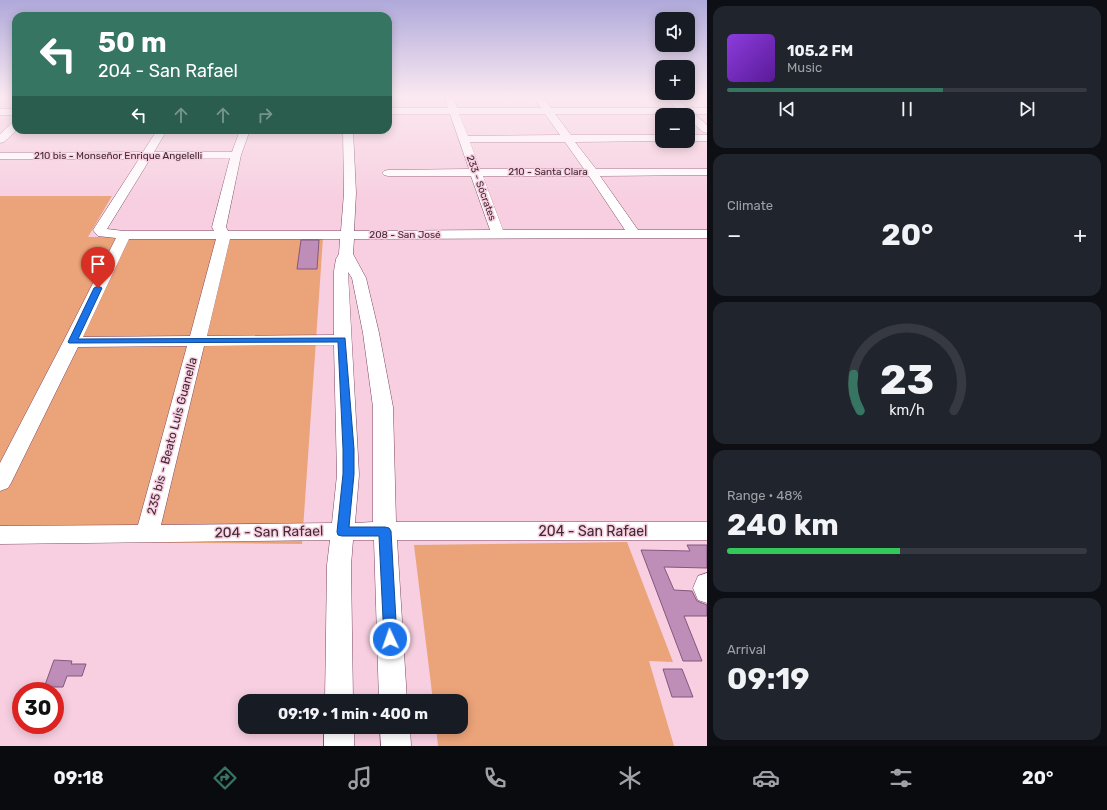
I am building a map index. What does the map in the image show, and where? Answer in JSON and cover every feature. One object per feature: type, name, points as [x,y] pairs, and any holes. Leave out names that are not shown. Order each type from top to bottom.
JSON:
[{"type":"street","points":[[0,140],[10,131]]},
{"type":"street","name":"233 - Sócrates","points":[[460,131],[498,234]]},
{"type":"street","points":[[562,131],[634,234]]},
{"type":"street","points":[[147,155],[160,134]]},
{"type":"street","name":"235 bis - Beato Luis Guanella","points":[[147,533],[223,242],[223,235],[219,226],[236,155],[244,134]]},
{"type":"street","points":[[339,694],[339,565],[348,474],[342,340],[341,271],[343,259],[346,254],[348,235],[350,193],[348,134]]},
{"type":"street","points":[[463,139],[655,138]]},
{"type":"street","points":[[695,138],[707,138]]},
{"type":"street","name":"208 - San José","points":[[147,155],[100,230],[103,233],[124,236],[707,234]]},
{"type":"street","name":"210 bis - Monseñor Enrique Angelelli","points":[[0,156],[236,155]]},
{"type":"street","name":"210 - Santa Clara","points":[[388,173],[707,172]]},
{"type":"street","points":[[0,483],[124,236]]},
{"type":"street","points":[[346,254],[359,278],[371,333],[383,407],[385,531],[393,694]]},
{"type":"street","points":[[72,342],[342,340]]},
{"type":"street","name":"204 - San Rafael","points":[[0,535],[385,531],[707,531]]},
{"type":"street","points":[[707,583],[705,588],[707,593]]},
{"type":"street","points":[[339,734],[339,746]]},
{"type":"street","points":[[395,734],[396,746]]},
{"type":"shaded area","points":[[0,196],[112,196],[88,237],[323,238],[302,544],[0,541]]},
{"type":"shaded area","points":[[627,542],[673,662],[649,661],[674,746],[438,746],[437,734],[468,734],[468,694],[432,694],[414,545]]},
{"type":"building","points":[[301,240],[319,240],[317,269],[297,269]]},
{"type":"building","points":[[687,545],[707,545],[707,568],[664,567],[674,590],[692,591],[697,601],[707,605],[707,616],[684,616],[702,661],[683,661],[641,550],[690,551]]},
{"type":"building","points":[[54,660],[72,661],[71,664],[86,664],[82,676],[67,676],[64,684],[64,682],[46,682]]},
{"type":"building","points":[[663,669],[682,669],[693,697],[672,697]]},
{"type":"route","points":[[98,288],[72,342],[342,340],[348,474],[342,532],[385,531],[390,639]]}]
